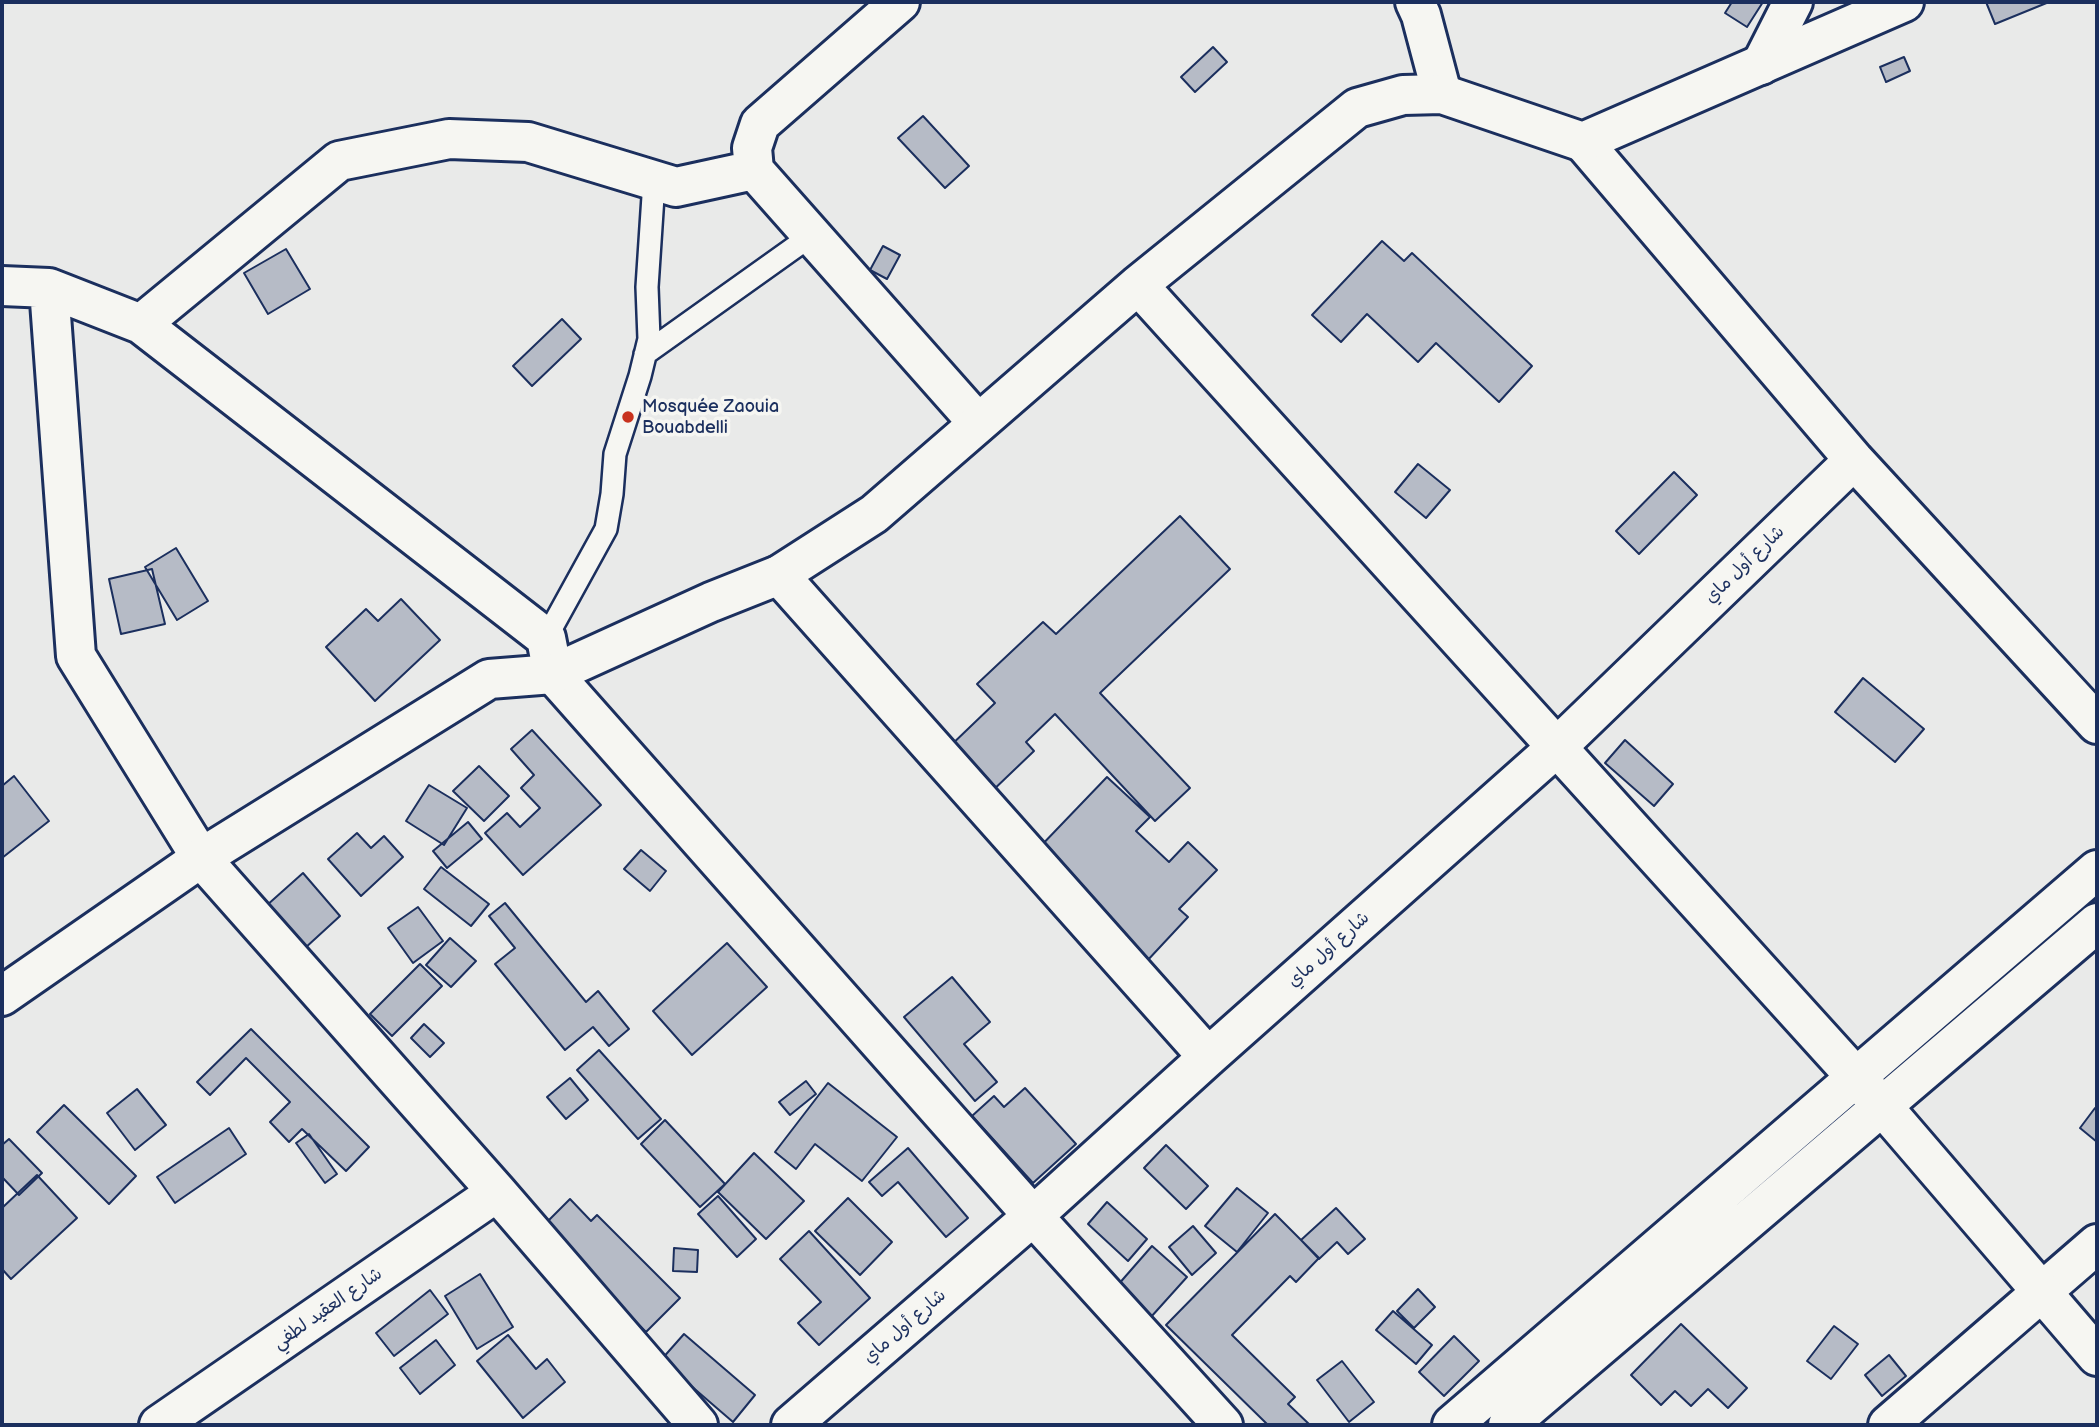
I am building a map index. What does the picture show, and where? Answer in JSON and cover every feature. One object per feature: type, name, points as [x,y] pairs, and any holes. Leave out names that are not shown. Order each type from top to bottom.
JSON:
[{"type":"street","points":[[900,2],[760,124],[752,148],[754,170],[978,423]]},
{"type":"street","points":[[1415,2],[1443,94]]},
{"type":"street","points":[[1760,65],[1793,2]]},
{"type":"street","points":[[1583,142],[1904,2]]},
{"type":"street","points":[[2,996],[201,858],[489,679],[779,575],[874,514],[1138,285],[1357,108],[1403,95],[1443,94],[1583,142],[1854,460],[2097,724]]},
{"type":"street","points":[[141,324],[339,161],[449,139],[528,142],[676,187],[754,170]]},
{"type":"street","points":[[1138,285],[1884,1107],[2097,1356]]},
{"type":"street","points":[[2,286],[49,289],[141,324],[550,656],[1033,1216],[1223,1425]]},
{"type":"street","points":[[49,289],[76,656],[201,858],[497,1192],[698,1425]]},
{"type":"street","name":"شارع أول ماي","points":[[791,1425],[1033,1216],[1557,747],[1854,460]]},
{"type":"street","points":[[779,575],[1208,1057]]},
{"type":"street","points":[[1452,1425],[2097,870]]},
{"type":"street","points":[[1508,1425],[2097,923]]},
{"type":"street","name":"شارع العقيد لطفي","points":[[159,1425],[497,1192]]},
{"type":"street","points":[[1898,1422],[2041,1291],[2097,1244]]},
{"type":"lane","points":[[550,656],[606,529],[615,454],[649,339],[647,287],[654,181]]},
{"type":"lane","points":[[645,354],[812,235]]},
{"type":"building","points":[[1732,2],[1763,2],[1747,27],[1725,13]]},
{"type":"building","points":[[1986,2],[2049,2],[1995,24]]},
{"type":"building","points":[[1213,47],[1227,62],[1195,92],[1181,77]]},
{"type":"building","points":[[1904,57],[1910,71],[1886,82],[1880,67]]},
{"type":"building","points":[[923,116],[969,166],[945,188],[898,138]]},
{"type":"building","points":[[1382,241],[1404,261],[1412,253],[1532,366],[1499,402],[1436,343],[1418,362],[1367,314],[1341,342],[1312,315]]},
{"type":"building","points":[[883,246],[900,255],[887,279],[870,270]]},
{"type":"building","points":[[286,249],[310,289],[268,314],[244,273]]},
{"type":"building","points":[[562,319],[581,339],[532,386],[513,366]]},
{"type":"building","points":[[1418,464],[1450,490],[1426,518],[1395,492]]},
{"type":"building","points":[[1674,472],[1697,495],[1639,554],[1616,531]]},
{"type":"building","points":[[1180,516],[1230,569],[1100,693],[1190,788],[1155,821],[1055,714],[1026,742],[1034,751],[988,795],[946,750],[995,703],[977,684],[1043,622],[1056,634]]},
{"type":"building","points":[[176,548],[208,601],[177,620],[145,567]]},
{"type":"building","points":[[152,569],[165,624],[121,634],[109,579]]},
{"type":"building","points":[[401,599],[440,640],[375,701],[326,647],[366,609],[378,621]]},
{"type":"building","points":[[1863,678],[1924,729],[1895,762],[1835,712]]},
{"type":"building","points":[[532,730],[601,805],[523,875],[485,833],[507,813],[520,827],[540,808],[521,788],[534,775],[511,749]]},
{"type":"building","points":[[1625,740],[1673,784],[1654,806],[1605,763]]},
{"type":"building","points":[[479,766],[509,796],[484,821],[453,791]]},
{"type":"building","points":[[14,776],[49,821],[2,858],[2,786]]},
{"type":"building","points":[[1107,777],[1150,817],[1136,831],[1169,862],[1188,842],[1217,870],[1179,909],[1188,917],[1146,962],[1036,851]]},
{"type":"building","points":[[429,785],[467,808],[444,845],[406,821]]},
{"type":"building","points":[[468,822],[482,839],[447,868],[433,851]]},
{"type":"building","points":[[357,833],[371,848],[384,836],[403,857],[361,896],[328,859]]},
{"type":"building","points":[[641,850],[666,871],[650,891],[624,869]]},
{"type":"building","points":[[441,867],[489,904],[471,926],[424,889]]},
{"type":"building","points":[[303,873],[340,916],[304,949],[266,906]]},
{"type":"building","points":[[505,903],[586,1002],[598,991],[629,1029],[609,1046],[593,1027],[565,1050],[495,964],[515,948],[489,916]]},
{"type":"building","points":[[418,907],[443,941],[413,963],[388,928]]},
{"type":"building","points":[[450,938],[476,961],[451,987],[426,965]]},
{"type":"building","points":[[727,943],[767,987],[692,1055],[653,1011]]},
{"type":"building","points":[[420,964],[442,986],[392,1036],[370,1014]]},
{"type":"building","points":[[952,977],[990,1022],[964,1044],[997,1082],[975,1101],[904,1017]]},
{"type":"building","points":[[424,1024],[444,1043],[430,1057],[411,1038]]},
{"type":"building","points":[[251,1029],[369,1147],[346,1171],[302,1129],[289,1142],[270,1122],[290,1102],[246,1058],[210,1095],[197,1082]]},
{"type":"building","points":[[599,1050],[661,1119],[638,1139],[577,1070]]},
{"type":"building","points":[[570,1078],[588,1100],[566,1119],[547,1097]]},
{"type":"building","points":[[806,1081],[816,1094],[790,1115],[779,1102]]},
{"type":"building","points":[[828,1083],[897,1137],[862,1181],[815,1144],[796,1169],[775,1152]]},
{"type":"building","points":[[1025,1088],[1076,1144],[1033,1183],[972,1116],[994,1096],[1004,1107]]},
{"type":"building","points":[[137,1089],[166,1125],[135,1150],[107,1113]]},
{"type":"building","points":[[64,1105],[136,1176],[109,1204],[37,1132]]},
{"type":"building","points":[[2095,1108],[2097,1110],[2097,1142],[2080,1128]]},
{"type":"building","points":[[665,1120],[725,1184],[700,1207],[641,1144]]},
{"type":"building","points":[[229,1128],[246,1154],[175,1203],[157,1177]]},
{"type":"building","points":[[309,1134],[337,1174],[325,1183],[296,1143]]},
{"type":"building","points":[[9,1139],[42,1173],[19,1195],[2,1177],[2,1145]]},
{"type":"building","points":[[1166,1145],[1208,1186],[1186,1209],[1144,1168]]},
{"type":"building","points":[[908,1148],[968,1218],[946,1237],[898,1182],[882,1196],[869,1182]]},
{"type":"building","points":[[754,1153],[804,1201],[766,1239],[718,1192]]},
{"type":"building","points":[[37,1175],[77,1218],[11,1279],[2,1269],[2,1208]]},
{"type":"building","points":[[1237,1188],[1268,1213],[1237,1252],[1205,1226]]},
{"type":"building","points":[[718,1196],[756,1239],[737,1257],[698,1214]]},
{"type":"building","points":[[848,1198],[892,1242],[860,1275],[815,1231]]},
{"type":"building","points":[[570,1199],[591,1221],[597,1215],[680,1298],[646,1332],[567,1252],[535,1234]]},
{"type":"building","points":[[1107,1202],[1147,1239],[1128,1261],[1088,1224]]},
{"type":"building","points":[[1336,1208],[1365,1239],[1348,1254],[1337,1242],[1319,1259],[1301,1240]]},
{"type":"building","points":[[1275,1214],[1319,1258],[1296,1282],[1290,1276],[1232,1335],[1295,1397],[1288,1404],[1310,1425],[1268,1425],[1166,1325]]},
{"type":"building","points":[[1193,1226],[1216,1253],[1192,1275],[1169,1247]]},
{"type":"building","points":[[809,1231],[870,1298],[819,1345],[798,1323],[821,1302],[780,1259]]},
{"type":"building","points":[[1152,1246],[1187,1277],[1151,1317],[1117,1286]]},
{"type":"building","points":[[674,1248],[698,1250],[697,1272],[673,1271]]},
{"type":"building","points":[[480,1274],[513,1327],[477,1349],[445,1296]]},
{"type":"building","points":[[1418,1289],[1435,1307],[1414,1328],[1397,1311]]},
{"type":"building","points":[[430,1290],[448,1314],[394,1356],[376,1333]]},
{"type":"building","points":[[1393,1311],[1432,1345],[1416,1364],[1376,1330]]},
{"type":"building","points":[[1681,1324],[1747,1388],[1728,1408],[1708,1389],[1691,1406],[1675,1391],[1661,1405],[1631,1375]]},
{"type":"building","points":[[1834,1326],[1858,1344],[1831,1379],[1807,1361]]},
{"type":"building","points":[[684,1334],[755,1395],[733,1422],[661,1360]]},
{"type":"building","points":[[508,1335],[536,1369],[547,1359],[565,1382],[523,1418],[477,1361]]},
{"type":"building","points":[[1454,1336],[1479,1361],[1444,1396],[1419,1372]]},
{"type":"building","points":[[436,1340],[455,1365],[420,1394],[400,1368]]},
{"type":"building","points":[[1889,1355],[1906,1376],[1882,1396],[1865,1375]]},
{"type":"building","points":[[1342,1361],[1374,1402],[1349,1422],[1317,1380]]},
{"type":"place","name":"Mosquée Zaouia Bouabdelli","points":[[628,417]]}]
